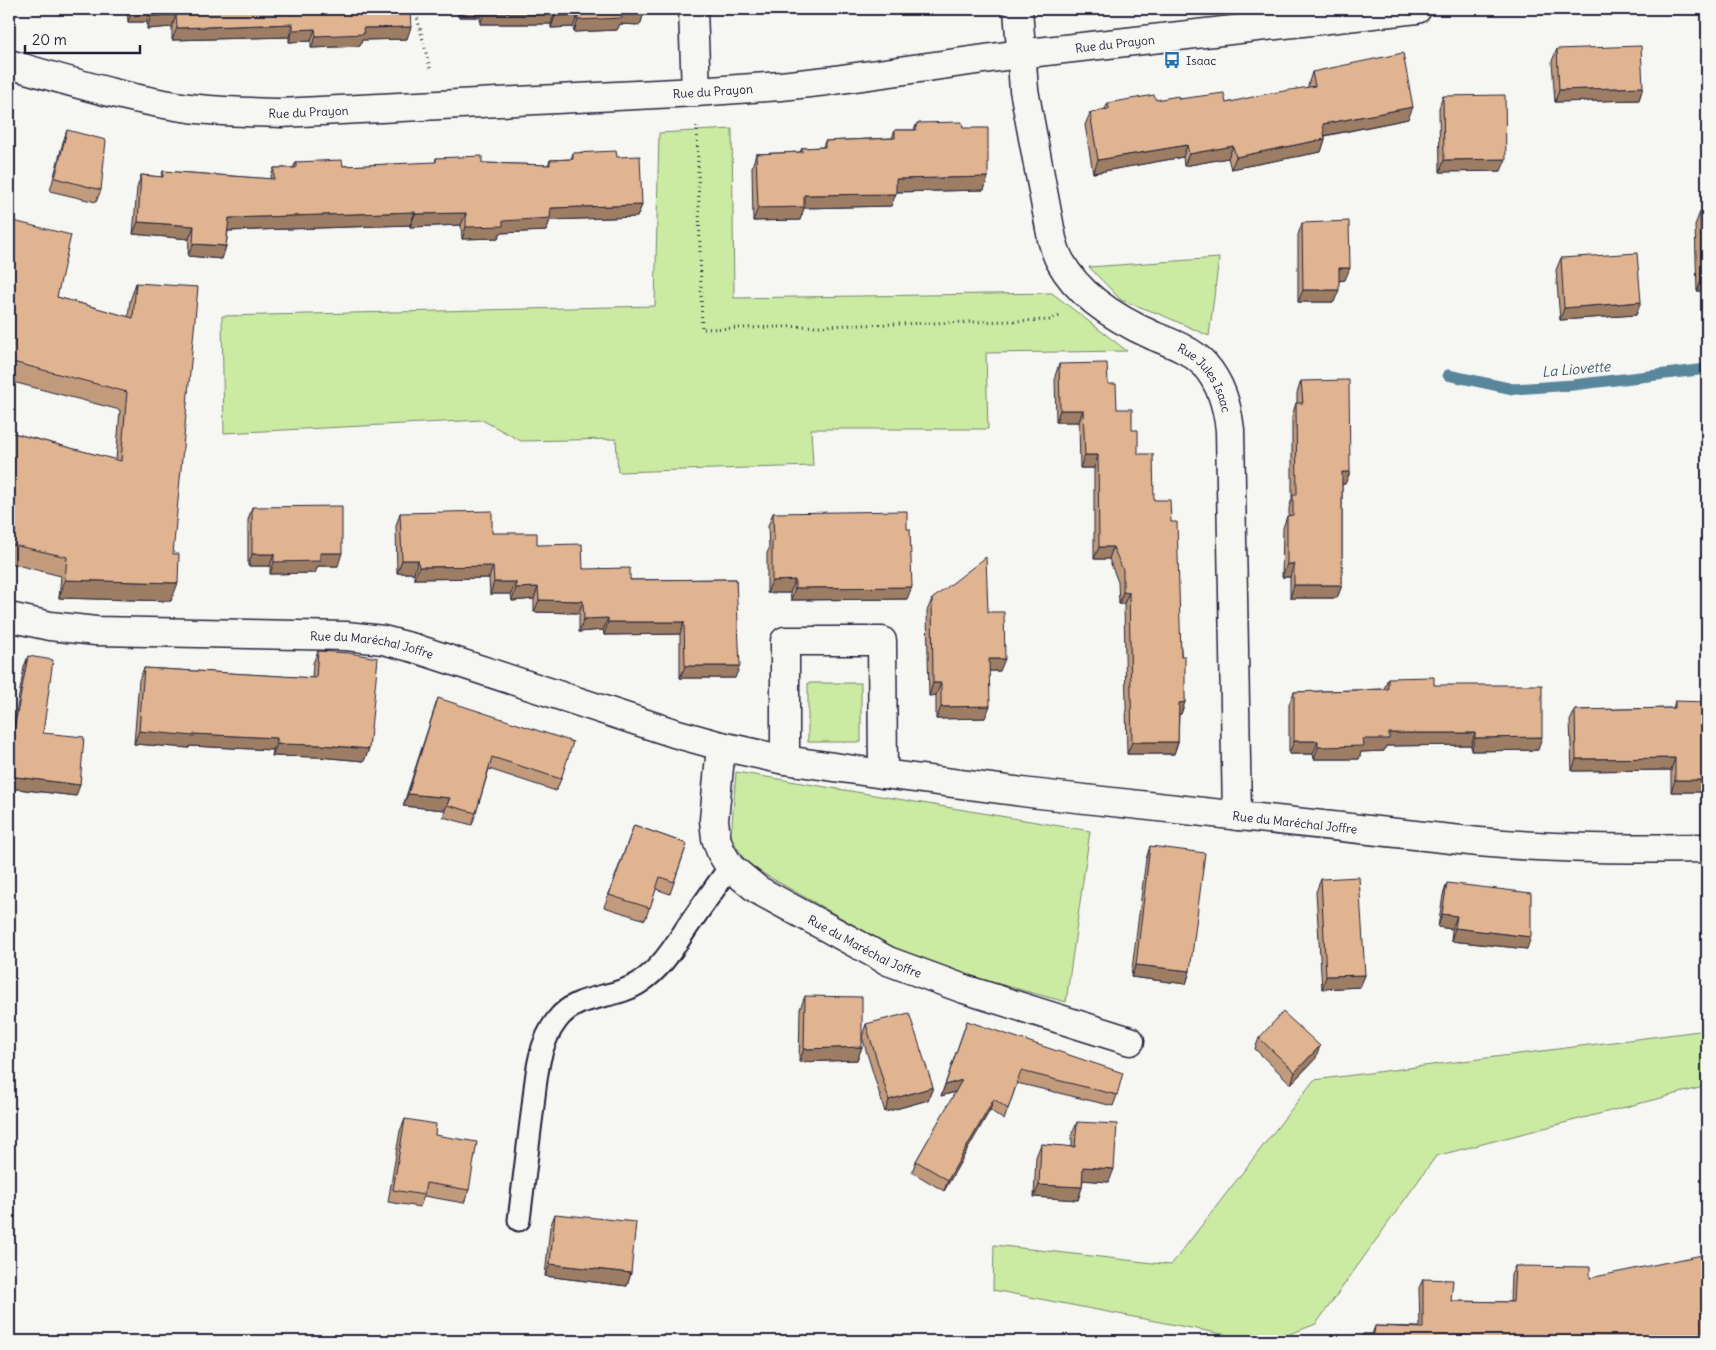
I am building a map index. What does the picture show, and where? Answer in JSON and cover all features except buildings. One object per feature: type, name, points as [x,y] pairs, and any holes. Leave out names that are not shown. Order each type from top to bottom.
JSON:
[{"type":"street","points":[[693,9],[696,92]]},
{"type":"street","name":"Rue Jules Isaac","points":[[1018,9],[1024,90],[1052,239],[1059,260],[1070,277],[1099,305],[1203,362],[1222,392],[1228,411],[1230,430],[1237,816]]},
{"type":"street","name":"Rue du Prayon","points":[[9,64],[126,95],[197,108],[281,113],[696,92],[827,81],[1020,54],[1417,9]]},
{"type":"street","name":"Rue du Maréchal Joffre","points":[[9,617],[50,626],[96,631],[346,636],[383,640],[414,648],[674,733],[720,746],[785,760],[883,774],[1237,816],[1531,847],[1707,848]]},
{"type":"street","points":[[785,760],[785,641],[882,641],[883,774]]},
{"type":"street","name":"Rue du Maréchal Joffre","points":[[720,746],[714,820],[716,838],[721,852],[730,866],[758,890],[888,961],[964,989],[1130,1041]]},
{"type":"lane","points":[[519,1220],[540,1058],[550,1029],[569,1008],[584,1000],[619,993],[638,984],[654,972],[730,866]]},
{"type":"path","points":[[415,9],[439,104]]},
{"type":"path","points":[[696,92],[702,329],[1050,320],[1099,305]]},
{"type":"green space","points":[[732,129],[734,298],[1052,293],[1127,351],[986,353],[988,429],[811,429],[813,466],[618,472],[616,439],[521,441],[482,420],[224,433],[222,316],[655,306],[659,133]]},
{"type":"green space","points":[[1219,258],[1209,336],[1162,315],[1121,300],[1089,267]]},
{"type":"green space","points":[[808,683],[861,683],[861,742],[808,742]]},
{"type":"green space","points":[[736,772],[1090,831],[1066,1002],[921,963],[746,862],[731,837]]},
{"type":"green space","points":[[1707,1030],[1707,1086],[1436,1156],[1316,1324],[1272,1341],[1259,1341],[993,1290],[994,1245],[1171,1265],[1314,1080]]},
{"type":"waterway","name":"La Liovette","points":[[1448,375],[1513,389],[1573,385],[1707,369]]},
{"type":"place","name":"Isaac","points":[[1172,60]]}]
